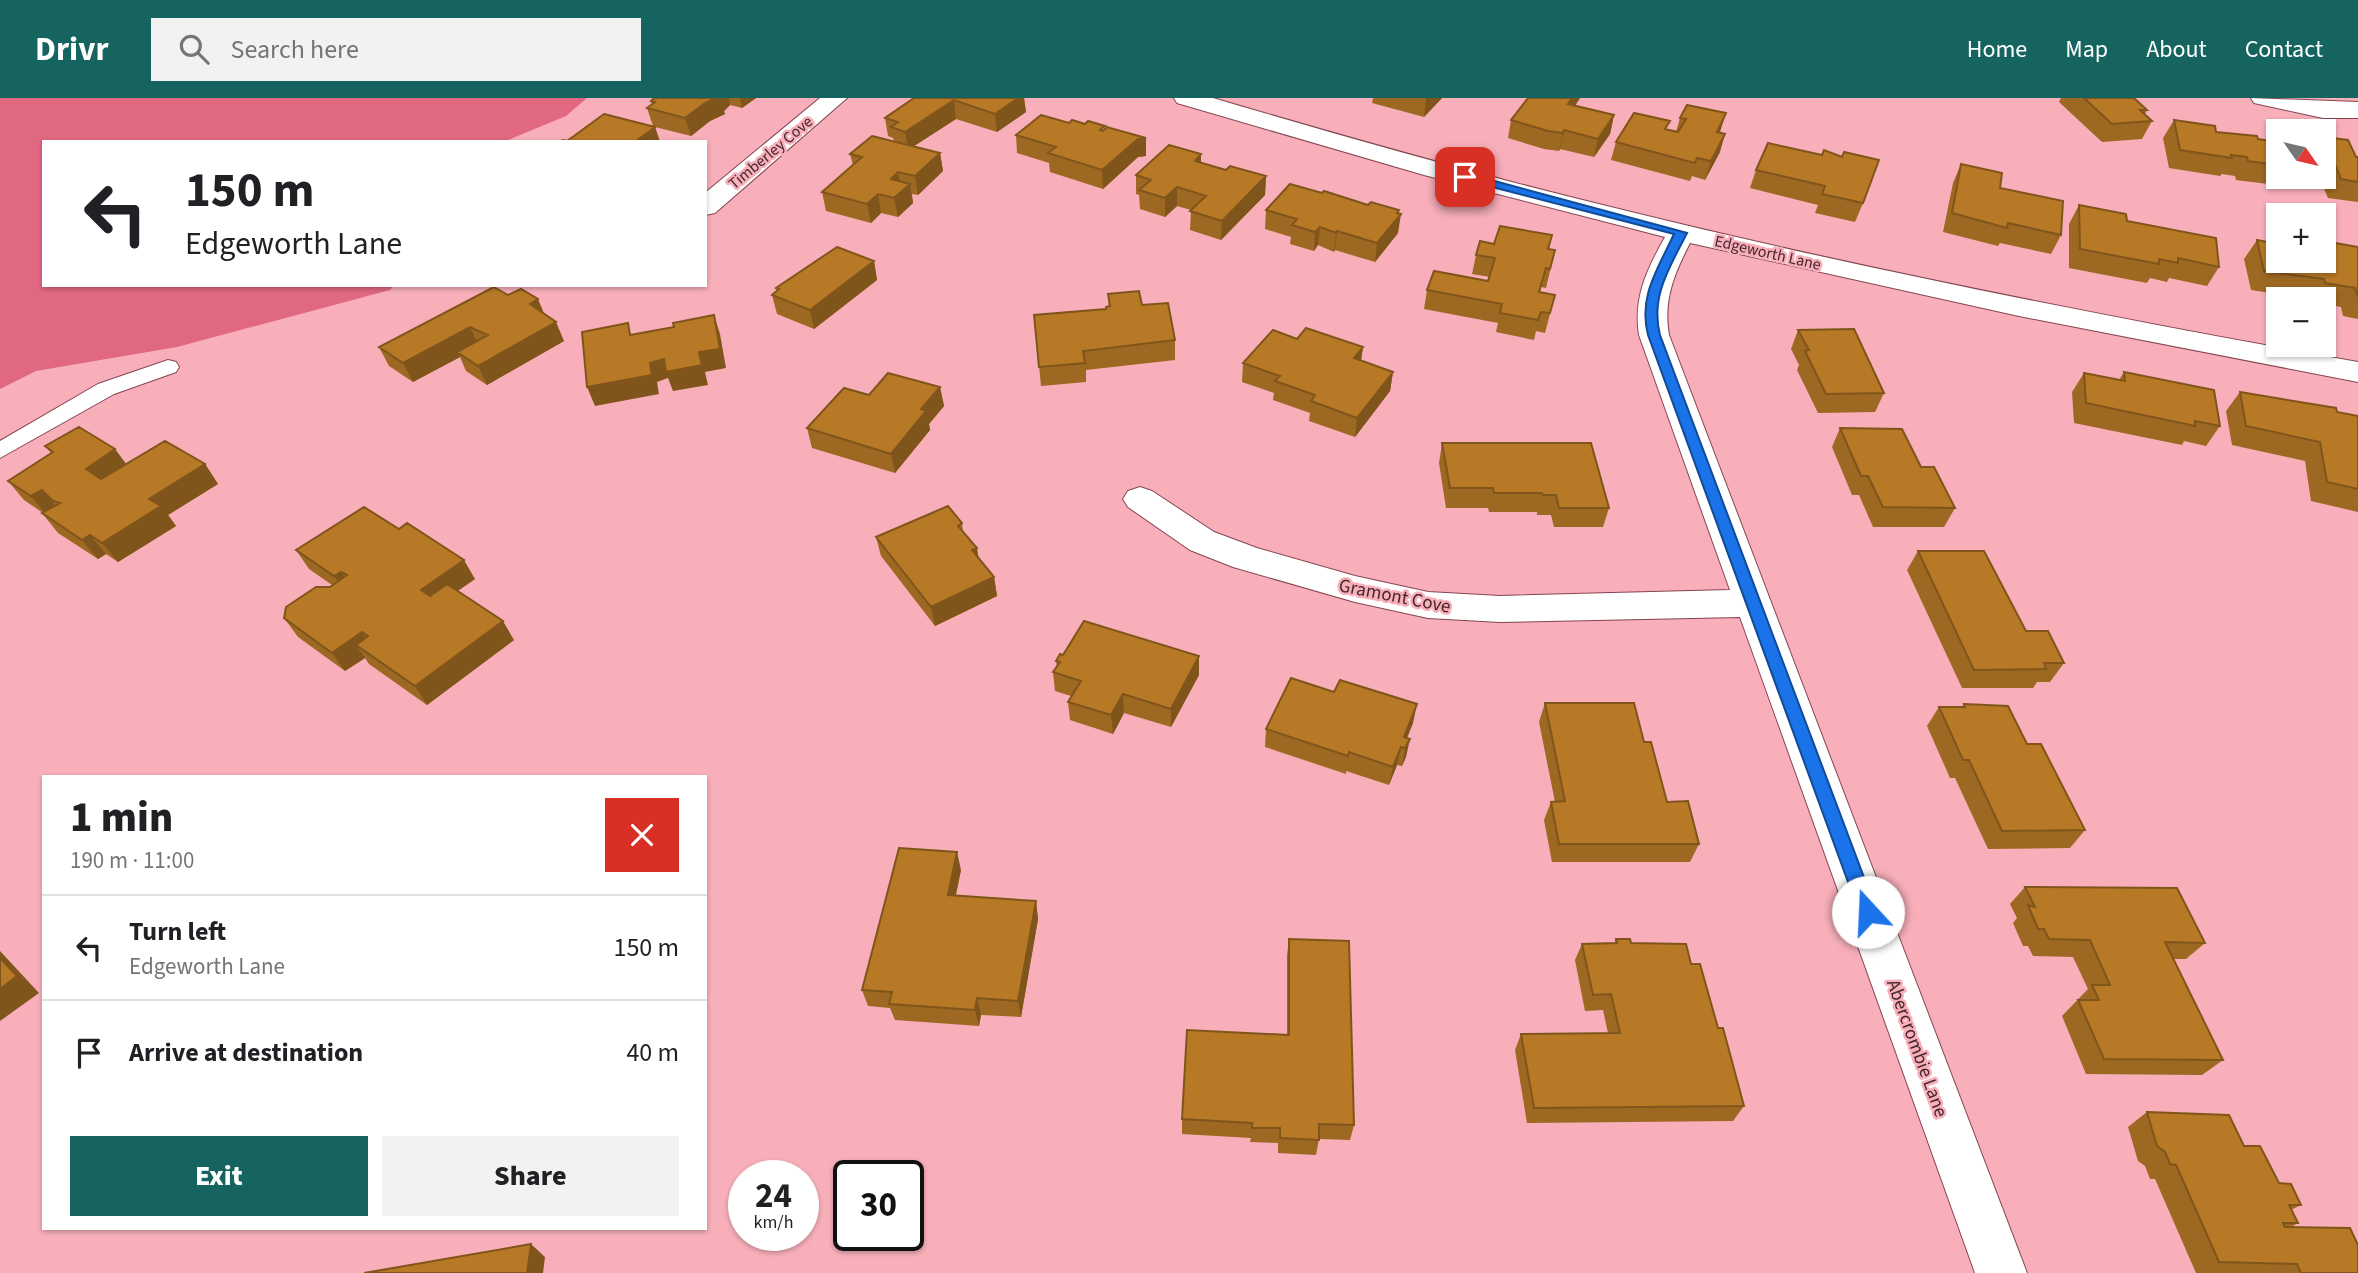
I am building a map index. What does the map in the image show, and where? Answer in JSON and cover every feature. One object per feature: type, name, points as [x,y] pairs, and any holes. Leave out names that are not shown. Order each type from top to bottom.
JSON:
[{"type":"street","name":"Timberley Cove","points":[[707,204],[835,98]]},
{"type":"street","name":"Edgeworth Lane","points":[[1186,98],[1465,177],[1681,233],[1915,286],[2358,372]]},
{"type":"street","points":[[2263,98],[2323,110],[2358,110]]},
{"type":"street","name":"Abercrombie Lane","points":[[1681,233],[1653,292],[1649,316],[2001,1273]]},
{"type":"street","name":"Gramont Cove","points":[[1140,499],[1202,541],[1246,558],[1355,589],[1428,605],[1500,609],[1754,603]]},
{"type":"lane","points":[[0,451],[106,389],[168,367]]},
{"type":"shaded area","points":[[0,98],[587,98],[566,116],[508,140],[42,140],[42,287],[392,287],[390,290],[177,347],[36,371],[0,389]]},
{"type":"building","points":[[654,98],[716,98],[685,118],[647,108],[655,102],[651,101]]},
{"type":"building","points":[[914,98],[1018,98],[995,114],[954,100],[905,132],[891,127],[898,122],[885,118]]},
{"type":"building","points":[[1528,98],[1572,98],[1568,104],[1614,115],[1598,139],[1564,130],[1563,133],[1548,131],[1511,120]]},
{"type":"building","points":[[2084,98],[2134,98],[2147,110],[2140,110],[2152,121],[2112,124]]},
{"type":"building","points":[[1687,105],[1726,113],[1717,132],[1725,134],[1711,161],[1697,158],[1695,163],[1616,142],[1634,113],[1670,121],[1665,129],[1678,132],[1686,119],[1680,118]]},
{"type":"building","points":[[604,114],[655,127],[638,140],[568,140]]},
{"type":"building","points":[[1041,115],[1069,123],[1072,120],[1085,124],[1088,121],[1105,126],[1100,130],[1103,131],[1107,127],[1146,138],[1138,139],[1102,170],[1048,153],[1056,147],[1016,135]]},
{"type":"building","points":[[2174,120],[2215,126],[2216,132],[2257,136],[2258,139],[2266,140],[2266,163],[2248,161],[2247,157],[2231,155],[2232,158],[2180,150]]},
{"type":"building","points":[[872,136],[940,153],[915,176],[898,172],[891,179],[910,184],[894,198],[878,194],[867,204],[822,192],[862,157],[850,154]]},
{"type":"building","points":[[2336,138],[2348,140],[2358,157],[2358,182],[2341,179],[2336,166]]},
{"type":"building","points":[[1768,143],[1822,155],[1824,150],[1842,157],[1844,152],[1879,160],[1863,203],[1822,194],[1825,186],[1756,170]]},
{"type":"building","points":[[1169,145],[1201,154],[1195,161],[1226,170],[1230,166],[1266,176],[1222,221],[1190,211],[1206,196],[1177,187],[1165,198],[1139,190],[1151,180],[1136,175]]},
{"type":"building","points":[[1961,164],[2002,173],[2000,188],[2063,201],[2061,235],[2008,223],[2007,228],[1952,213]]},
{"type":"building","points":[[1290,184],[1368,205],[1371,202],[1399,210],[1397,213],[1401,214],[1377,243],[1320,227],[1315,232],[1292,225],[1297,219],[1266,210]]},
{"type":"building","points":[[2079,205],[2126,214],[2127,221],[2216,238],[2219,267],[2178,258],[2178,263],[2159,259],[2159,264],[2080,249]]},
{"type":"building","points":[[1500,226],[1552,235],[1548,249],[1555,250],[1539,292],[1555,295],[1550,313],[1541,312],[1538,320],[1500,313],[1502,304],[1427,290],[1434,271],[1488,281],[1495,258],[1476,255],[1480,241],[1494,244]]},
{"type":"building","points":[[2257,240],[2266,242],[2264,271]]},
{"type":"building","points":[[2336,243],[2358,247],[2358,297],[2355,288],[2325,283],[2324,279],[2279,273],[2336,273]]},
{"type":"building","points":[[837,247],[874,261],[810,310],[772,295],[779,289],[776,288]]},
{"type":"building","points":[[494,287],[508,295],[521,289],[538,299],[530,304],[556,322],[478,366],[457,352],[488,335],[470,327],[403,363],[379,347]]},
{"type":"building","points":[[1139,291],[1142,305],[1168,303],[1175,340],[1083,351],[1085,363],[1039,367],[1034,315],[1106,309],[1110,306],[1108,294]]},
{"type":"building","points":[[714,315],[720,349],[699,352],[702,365],[666,372],[664,359],[650,363],[652,375],[587,387],[582,332],[628,323],[630,335],[674,327],[673,323]]},
{"type":"building","points":[[1306,328],[1363,347],[1354,358],[1393,372],[1357,418],[1311,401],[1315,395],[1275,381],[1280,376],[1243,363],[1273,330],[1297,339]]},
{"type":"building","points":[[1854,329],[1884,393],[1826,394],[1798,330]]},
{"type":"building","points":[[2124,372],[2214,390],[2220,426],[2195,421],[2195,426],[2086,403],[2084,373],[2125,381]]},
{"type":"building","points":[[888,373],[940,387],[921,409],[926,411],[891,454],[807,428],[844,388],[869,395]]},
{"type":"building","points":[[2240,392],[2336,408],[2337,412],[2358,416],[2358,489],[2327,482],[2320,442],[2246,426]]},
{"type":"building","points":[[79,427],[115,449],[86,469],[101,479],[165,441],[205,464],[149,499],[161,506],[102,543],[90,535],[82,540],[42,513],[60,503],[53,501],[42,490],[31,496],[8,481],[53,452],[45,446]]},
{"type":"building","points":[[1840,428],[1902,429],[1921,467],[1934,467],[1955,508],[1883,507],[1868,476],[1861,476]]},
{"type":"building","points":[[1442,443],[1591,443],[1609,508],[1559,508],[1556,495],[1542,493],[1494,493],[1493,488],[1450,488]]},
{"type":"building","points":[[948,506],[962,523],[958,526],[977,548],[972,550],[994,577],[931,607],[876,537]]},
{"type":"building","points":[[364,507],[399,529],[407,523],[464,560],[421,590],[430,596],[447,584],[503,621],[415,686],[356,645],[368,636],[362,632],[332,653],[284,618],[286,607],[316,587],[330,587],[347,575],[341,572],[334,576],[296,550]]},
{"type":"building","points":[[1918,551],[1984,551],[2026,631],[2048,631],[2064,663],[2044,663],[2046,669],[1974,670]]},
{"type":"building","points":[[1084,621],[1199,656],[1171,709],[1123,694],[1111,715],[1068,702],[1081,681],[1053,672],[1060,662],[1056,661],[1060,654],[1063,655]]},
{"type":"building","points":[[1291,678],[1334,692],[1340,680],[1417,704],[1404,737],[1410,739],[1405,748],[1401,747],[1393,767],[1349,752],[1348,756],[1266,729]]},
{"type":"building","points":[[1545,703],[1634,703],[1644,742],[1651,742],[1667,802],[1688,801],[1699,844],[1559,844],[1551,802],[1565,801]]},
{"type":"building","points":[[1964,704],[2008,706],[2027,744],[2041,744],[2085,830],[2002,831],[1969,760],[1963,760],[1939,707],[1965,707]]},
{"type":"building","points":[[899,848],[957,852],[948,895],[1036,901],[1018,1001],[977,998],[975,1010],[889,1004],[892,992],[862,990]]},
{"type":"building","points":[[2025,887],[2177,888],[2205,943],[2165,942],[2223,1060],[2104,1059],[2078,1000],[2099,1000],[2092,985],[2110,985],[2090,940],[2049,939],[2044,929],[2038,929],[2028,905],[2035,907]]},
{"type":"building","points":[[1289,939],[1349,941],[1354,1125],[1319,1124],[1319,1140],[1280,1138],[1280,1128],[1252,1128],[1252,1123],[1182,1119],[1187,1030],[1289,1035]]},
{"type":"building","points":[[1616,939],[1630,939],[1631,943],[1686,944],[1691,964],[1700,964],[1718,1028],[1723,1028],[1744,1106],[1534,1108],[1521,1034],[1620,1033],[1611,994],[1593,995],[1582,944],[1617,943]]},
{"type":"building","points":[[0,958],[17,976],[0,989]]},
{"type":"building","points":[[2147,1112],[2229,1115],[2244,1146],[2260,1146],[2279,1183],[2291,1184],[2301,1205],[2289,1205],[2298,1223],[2283,1223],[2285,1227],[2350,1228],[2358,1245],[2358,1273],[2301,1273],[2297,1264],[2219,1262],[2176,1165],[2170,1164],[2165,1152],[2157,1146]]},
{"type":"building","points":[[531,1244],[527,1273],[364,1273]]},
{"type":"route","points":[[1465,177],[1681,233],[1653,292],[1649,316],[1654,335],[1868,912]]}]
